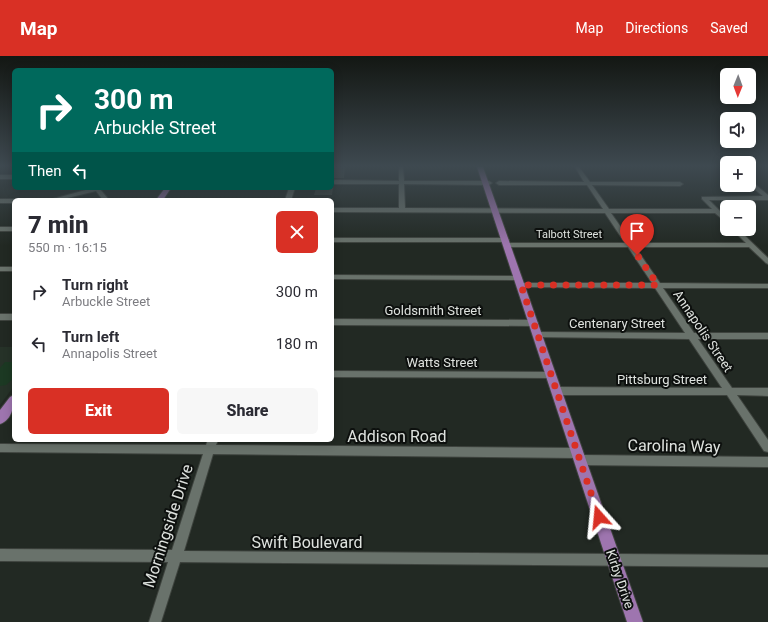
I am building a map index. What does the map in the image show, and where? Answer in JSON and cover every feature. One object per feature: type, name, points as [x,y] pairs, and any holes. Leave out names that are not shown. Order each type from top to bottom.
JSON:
[{"type":"main road","name":"Kirby Drive","points":[[490,193],[634,622]]},
{"type":"main road","points":[[0,419],[12,403]]},
{"type":"street","points":[[60,198],[78,193]]},
{"type":"street","points":[[401,193],[402,210]]},
{"type":"street","name":"Annapolis Street","points":[[595,193],[768,448]]},
{"type":"street","points":[[720,214],[704,198],[768,198]]},
{"type":"street","points":[[0,201],[12,201]]},
{"type":"street","points":[[334,210],[717,211]]},
{"type":"street","points":[[0,229],[12,229]]},
{"type":"street","points":[[742,236],[768,262]]},
{"type":"street","name":"Talbott Street","points":[[334,240],[751,245]]},
{"type":"street","points":[[0,264],[12,264]]},
{"type":"street","points":[[0,269],[12,269]]},
{"type":"street","points":[[334,277],[658,285],[768,286]]},
{"type":"street","points":[[0,317],[12,317]]},
{"type":"street","name":"Goldsmith Street","points":[[334,322],[536,329]]},
{"type":"street","name":"Centenary Street","points":[[536,329],[692,336],[768,336]]},
{"type":"street","name":"Watts Street","points":[[334,374],[551,375]]},
{"type":"street","name":"Pittsburg Street","points":[[557,391],[768,392]]},
{"type":"street","name":"Addison Road","points":[[0,448],[211,445],[579,456]]},
{"type":"street","name":"Morningside Drive","points":[[155,622],[211,445]]},
{"type":"street","name":"Carolina Way","points":[[579,456],[768,462]]},
{"type":"street","name":"Swift Boulevard","points":[[0,555],[768,561]]},
{"type":"shaded area","points":[[0,347],[12,347],[12,389],[0,405]]},
{"type":"green space","points":[[5,362],[12,362],[12,380],[6,385],[0,386],[0,368]]},
{"type":"building","points":[[314,193],[332,193],[332,195],[314,195]]},
{"type":"route","points":[[599,517],[521,285],[658,285],[637,255]]}]
